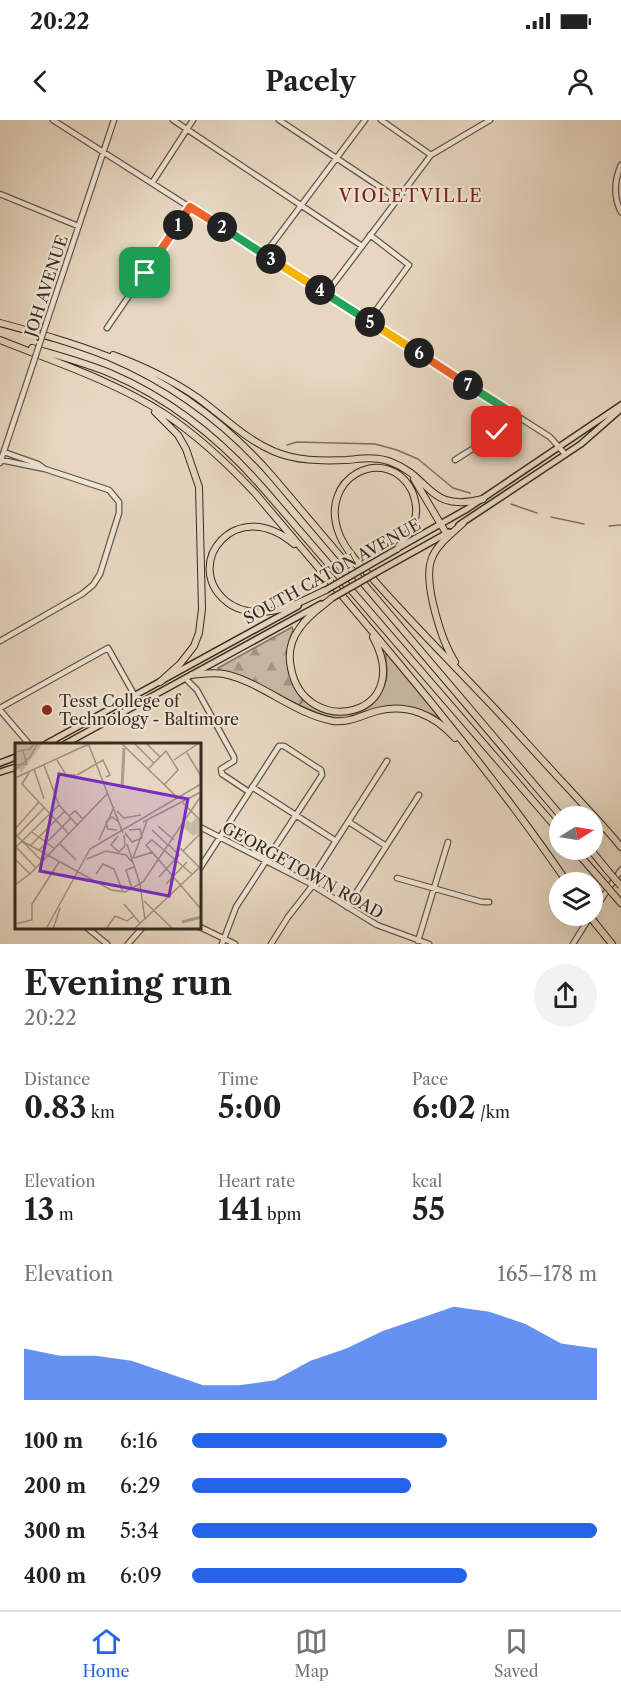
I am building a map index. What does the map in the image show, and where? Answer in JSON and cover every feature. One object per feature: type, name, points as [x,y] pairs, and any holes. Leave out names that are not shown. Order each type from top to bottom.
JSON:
[{"type":"highway","points":[[0,323],[85,348],[144,374],[182,396],[228,431],[273,477],[553,806]]},
{"type":"highway","points":[[30,332],[100,350],[147,368],[186,390],[245,435],[272,451],[308,460],[380,459],[397,465],[433,494],[448,501],[462,503],[483,499]]},
{"type":"highway","points":[[0,340],[89,375],[130,394],[178,423],[221,458],[255,493],[360,616],[507,797],[560,872]]},
{"type":"highway","points":[[0,340],[81,363],[125,380],[173,407],[218,442],[253,477],[549,819]]},
{"type":"highway","points":[[130,394],[160,415],[178,435],[193,467],[200,500],[202,609],[199,633],[188,657],[160,682]]},
{"type":"highway","points":[[397,549],[415,521],[416,508],[413,495],[406,482],[393,472],[377,468],[360,471],[348,478],[335,499],[336,526],[344,543],[384,591],[589,809],[621,847]]},
{"type":"highway","points":[[410,474],[446,533]]},
{"type":"highway","points":[[464,523],[434,553],[429,576],[438,624],[446,646],[457,665],[478,691]]},
{"type":"highway","points":[[309,557],[290,540],[271,529],[251,525],[241,527],[224,537],[213,552],[212,582],[217,591],[230,604],[252,612],[282,609],[326,590]]},
{"type":"highway","points":[[332,598],[300,627],[291,645],[290,654],[295,683],[305,696],[320,707],[336,712],[353,711],[368,703],[379,689],[384,672],[381,654],[360,616]]},
{"type":"highway","points":[[189,677],[226,675],[334,721],[352,720],[387,709],[417,711],[440,722],[507,797]]},
{"type":"highway","points":[[584,860],[621,903]]},
{"type":"highway","points":[[599,860],[621,886]]},
{"type":"highway","points":[[597,926],[612,944]]},
{"type":"main road","name":"SOUTH CATON AVENUE","points":[[48,743],[441,525],[621,407]]},
{"type":"main road","name":"SOUTH CATON AVENUE","points":[[67,743],[464,523],[591,436],[621,407]]},
{"type":"main road","points":[[0,763],[15,757]]},
{"type":"main road","points":[[0,772],[15,767]]},
{"type":"street","name":"JOH AVENUE","points":[[0,461],[114,120]]},
{"type":"street","points":[[173,120],[362,246]]},
{"type":"street","points":[[152,183],[193,120]]},
{"type":"street","points":[[279,120],[398,199]]},
{"type":"street","points":[[264,255],[365,120]]},
{"type":"street","points":[[381,120],[430,155]]},
{"type":"street","points":[[57,121],[550,437],[565,454]]},
{"type":"street","points":[[326,294],[430,155],[487,121]]},
{"type":"street","points":[[621,165],[616,176],[615,193],[621,212]]},
{"type":"street","points":[[0,194],[78,226]]},
{"type":"street","points":[[107,328],[190,207]]},
{"type":"street","points":[[368,321],[409,265],[370,235]]},
{"type":"street","points":[[455,460],[496,434],[511,412]]},
{"type":"street","points":[[4,452],[38,464],[45,469]]},
{"type":"street","points":[[0,461],[45,469],[110,490],[116,497],[120,508],[97,580],[82,594],[2,638]]},
{"type":"street","points":[[28,743],[0,709],[108,648],[135,696]]},
{"type":"street","points":[[189,677],[234,757],[234,761],[222,768],[221,772],[249,792]]},
{"type":"street","points":[[201,866],[280,745],[322,772],[236,907],[222,944]]},
{"type":"street","points":[[271,944],[387,761]]},
{"type":"street","points":[[252,787],[336,841]]},
{"type":"street","points":[[347,907],[419,795]]},
{"type":"street","points":[[349,822],[386,846]]},
{"type":"street","name":"GEORGETOWN ROAD","points":[[201,828],[311,884],[377,925],[429,944]]},
{"type":"street","points":[[418,941],[448,842]]},
{"type":"street","points":[[603,896],[621,870]]},
{"type":"street","points":[[397,878],[489,902]]},
{"type":"street","points":[[573,944],[584,926]]},
{"type":"street","points":[[201,927],[235,944]]},
{"type":"street","points":[[88,929],[107,944]]},
{"type":"street","points":[[128,944],[141,929]]},
{"type":"green space","points":[[292,627],[287,658],[293,683],[304,699],[299,705],[253,683],[220,671],[218,668]]},
{"type":"green space","points":[[386,653],[440,718],[419,710],[401,708],[349,718],[335,718],[299,705],[304,699],[327,712],[352,714],[363,710],[373,704],[381,694],[387,677]]},
{"type":"waterway","points":[[287,445],[297,442],[375,444],[418,459],[453,488],[470,493]]},
{"type":"waterway","points":[[511,504],[537,513]]},
{"type":"waterway","points":[[551,517],[584,524]]},
{"type":"waterway","points":[[609,526],[621,525]]},
{"type":"place","name":"Tesst College of Technology - Baltimore","points":[[47,710]]},
{"type":"district","name":"VIOLETVILLE","points":[[411,196]]},
{"type":"route","points":[[145,273],[190,207],[511,412],[497,432]]}]
